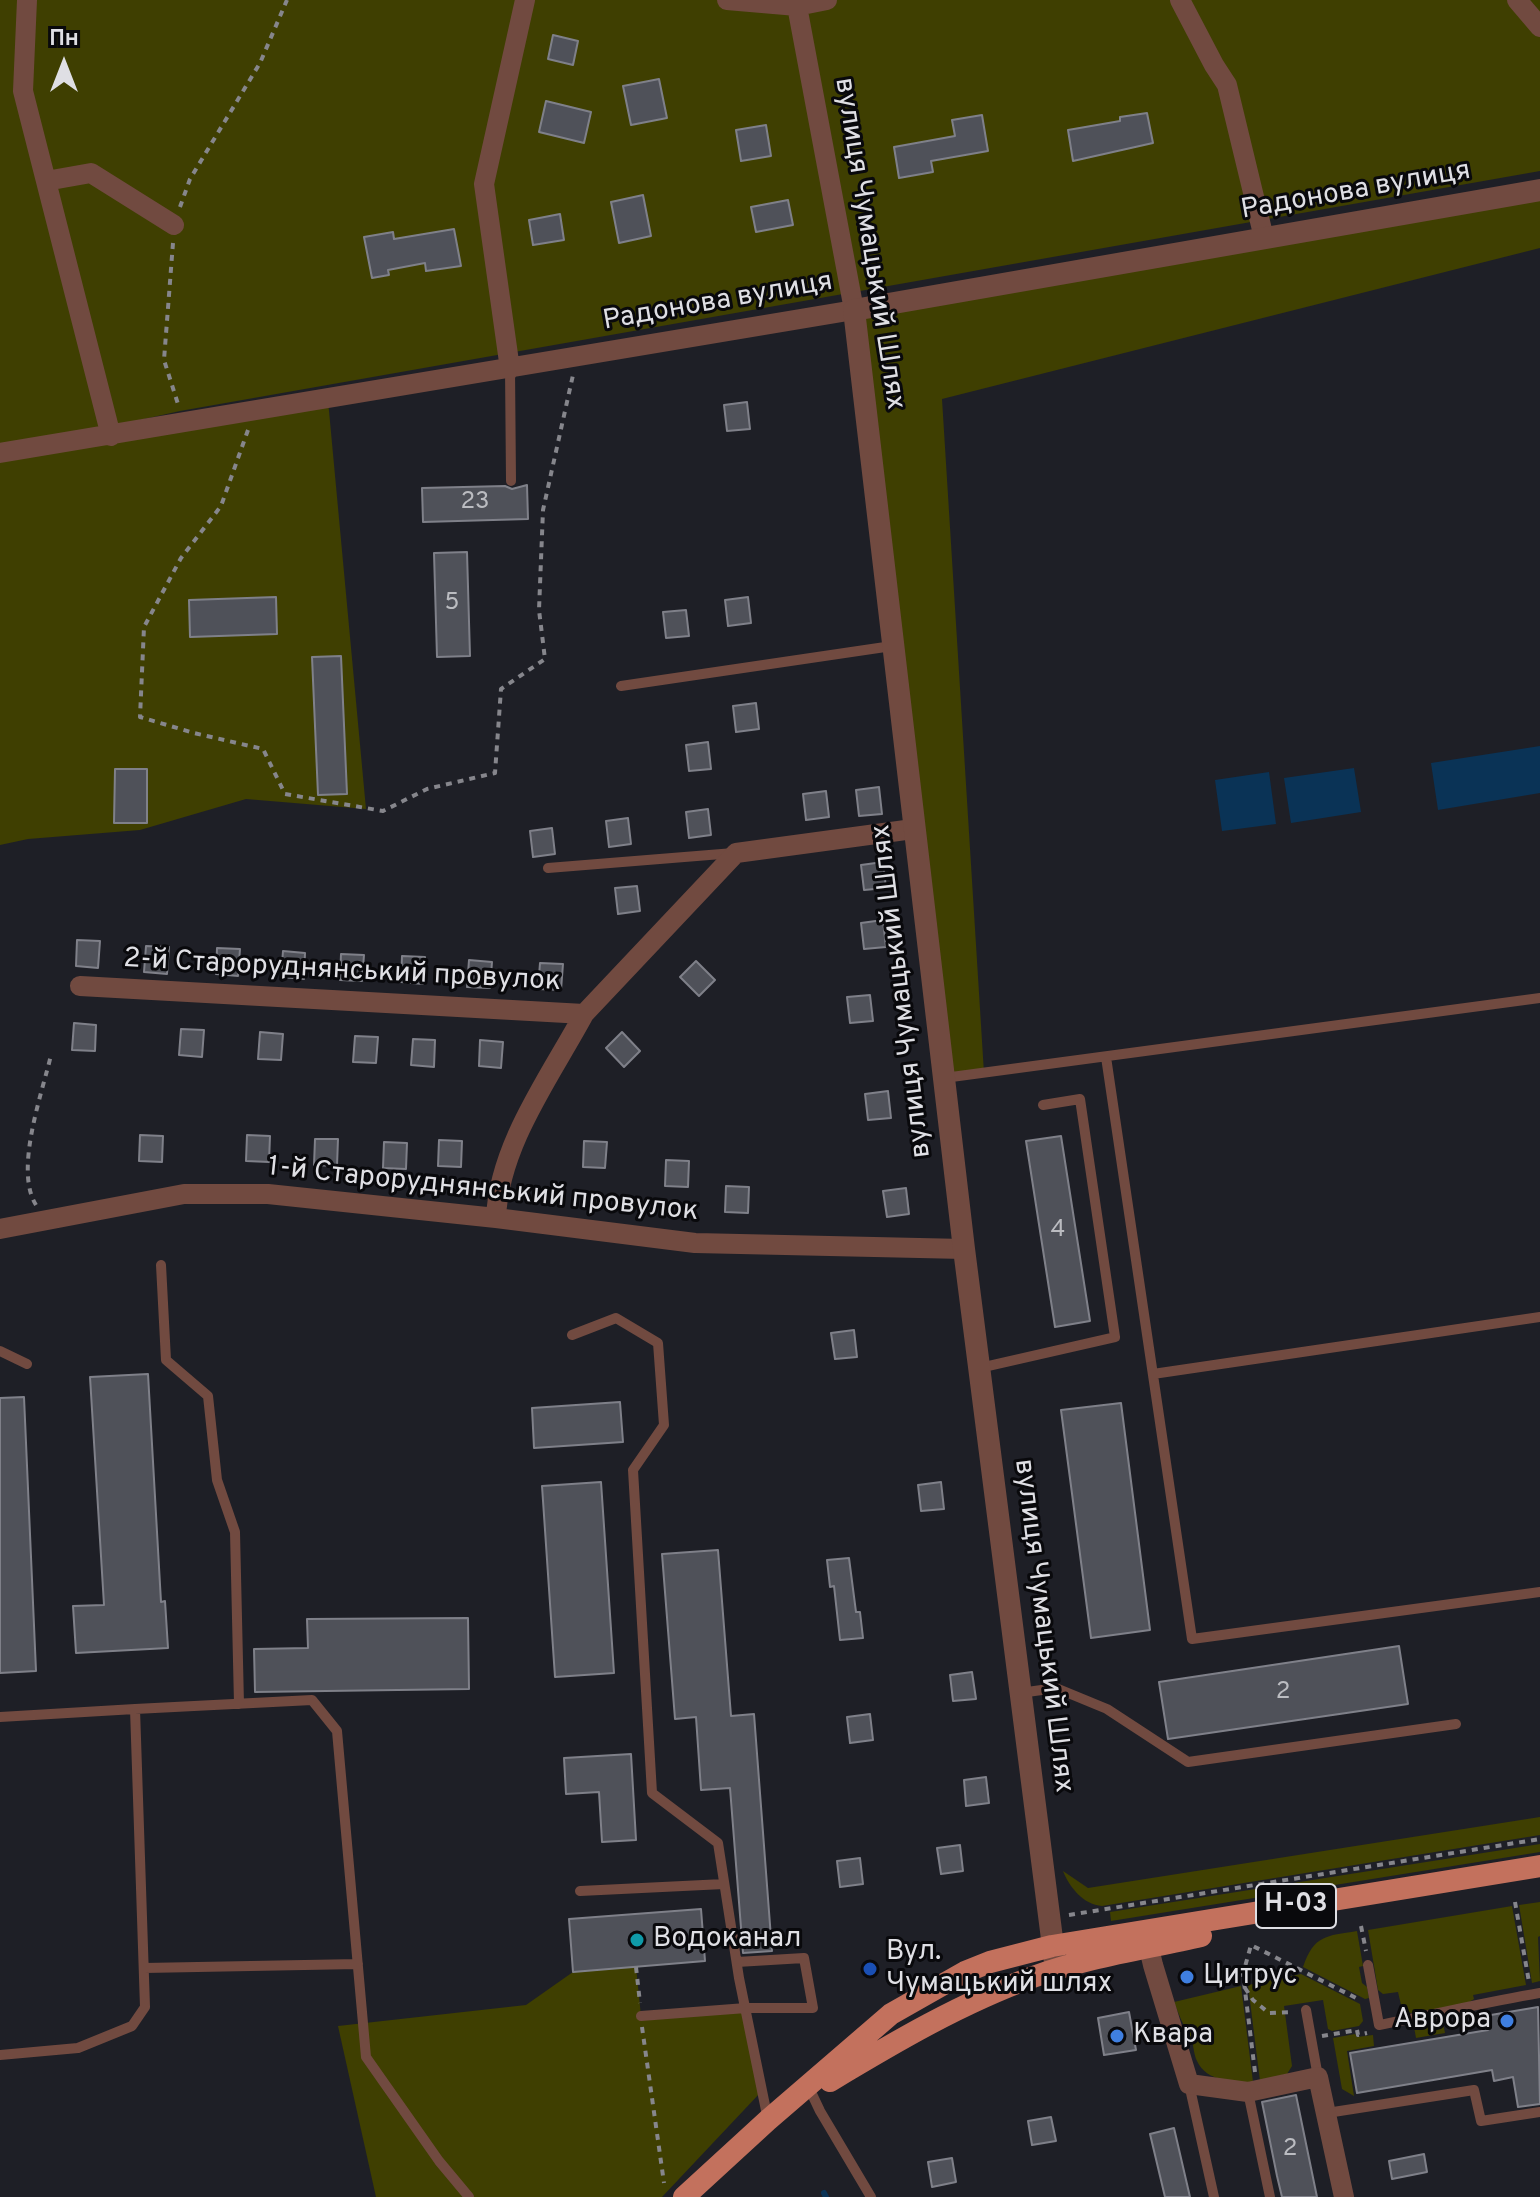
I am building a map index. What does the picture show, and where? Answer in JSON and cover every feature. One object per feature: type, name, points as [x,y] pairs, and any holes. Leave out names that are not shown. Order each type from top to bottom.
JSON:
[{"type":"main road","name":"Н-03","points":[[787,2105],[930,2023],[1008,1987],[1147,1939],[1540,1866]]},
{"type":"main road","name":"Н-03","points":[[684,2197],[891,2014],[990,1962],[1052,1946],[1224,1932],[1540,1880]]},
{"type":"street","points":[[27,0],[23,91],[111,436]]},
{"type":"street","points":[[510,369],[484,184],[525,0]]},
{"type":"street","points":[[727,0],[797,6],[827,0]]},
{"type":"street","points":[[1180,0],[1227,85],[1264,238]]},
{"type":"street","points":[[1517,0],[1540,27]]},
{"type":"street","name":"вулиця Чумацький Шлях","points":[[797,6],[854,310],[964,1249],[1056,1970]]},
{"type":"street","points":[[46,181],[91,173],[174,225]]},
{"type":"street","name":"Радонова вулиця","points":[[0,453],[254,413],[1540,190]]},
{"type":"street","points":[[736,853],[913,829]]},
{"type":"street","name":"2-й Староруднянський провулок","points":[[80,986],[584,1014],[736,853]]},
{"type":"street","points":[[496,1218],[497,1192],[519,1133],[584,1014]]},
{"type":"street","name":"1-й Староруднянський провулок","points":[[0,1229],[184,1194],[268,1194],[695,1243],[964,1249]]},
{"type":"street","points":[[1147,1939],[1189,2084],[1248,2092],[1318,2077],[1344,2197]]},
{"type":"lane","points":[[510,369],[511,481]]},
{"type":"lane","points":[[621,686],[892,646]]},
{"type":"lane","points":[[548,868],[736,853]]},
{"type":"lane","points":[[944,1078],[1540,998]]},
{"type":"lane","points":[[1106,1057],[1192,1639],[1540,1592]]},
{"type":"lane","points":[[979,1368],[1115,1337],[1080,1099],[1043,1105]]},
{"type":"lane","points":[[161,1265],[166,1360],[208,1396],[217,1480],[235,1532],[239,1704]]},
{"type":"lane","points":[[1153,1374],[1540,1317]]},
{"type":"lane","points":[[572,1335],[616,1318],[658,1343],[664,1425],[633,1470],[652,1793],[718,1843],[760,2093],[768,2120]]},
{"type":"lane","points":[[0,1351],[27,1364]]},
{"type":"lane","points":[[1020,1693],[1056,1688],[1107,1709],[1188,1762],[1456,1724]]},
{"type":"lane","points":[[0,1717],[312,1700],[337,1731],[366,2057],[439,2161],[469,2197]]},
{"type":"lane","points":[[0,2055],[78,2048],[132,2026],[145,2007],[135,1709]]},
{"type":"lane","points":[[580,1891],[724,1884]]},
{"type":"lane","points":[[641,2016],[746,2008],[813,2008],[804,1958],[737,1962]]},
{"type":"lane","points":[[144,1968],[358,1964]]},
{"type":"lane","points":[[1368,1965],[1379,2025],[1536,1994]]},
{"type":"lane","points":[[1306,2010],[1318,2077]]},
{"type":"lane","points":[[1189,2084],[1214,2197]]},
{"type":"lane","points":[[1327,2113],[1474,2090],[1481,2121],[1540,2112]]},
{"type":"lane","points":[[811,2092],[871,2197]]},
{"type":"lane","points":[[1248,2092],[1270,2197]]},
{"type":"path","points":[[184,424],[164,360],[174,225],[190,179],[260,63],[287,0]]},
{"type":"path","points":[[254,413],[221,506],[181,558],[144,627],[140,717],[263,749],[285,794],[383,811],[427,789],[495,773],[501,689],[545,659],[539,610],[543,510],[577,357]]},
{"type":"path","points":[[45,1220],[30,1196],[27,1162],[51,1055]]},
{"type":"path","points":[[1065,1916],[1540,1839]]},
{"type":"path","points":[[1515,1902],[1536,1994]]},
{"type":"path","points":[[1361,1926],[1365,1945]]},
{"type":"path","points":[[1254,2069],[1243,1974],[1251,1945],[1376,2009]]},
{"type":"path","points":[[636,1967],[664,2183]]},
{"type":"path","points":[[1244,1985],[1253,2000],[1269,2013],[1306,2010]]},
{"type":"path","points":[[1312,2038],[1355,2030]]},
{"type":"shaded area","points":[[0,0],[1540,0],[1540,171],[180,411],[0,451]]},
{"type":"shaded area","points":[[1540,190],[1540,248],[942,399],[984,1073],[944,1078],[854,310]]},
{"type":"shaded area","points":[[328,400],[366,809],[246,799],[140,830],[28,839],[0,845],[0,453]]},
{"type":"shaded area","points":[[1540,1817],[1540,1835],[1102,1906],[1078,1894],[1063,1871],[1088,1888]]},
{"type":"shaded area","points":[[1540,1844],[1540,1852],[1111,1921],[1110,1912]]},
{"type":"shaded area","points":[[1540,1902],[1540,1981],[1532,1983],[1519,1905]]},
{"type":"shaded area","points":[[1512,1906],[1526,1985],[1473,1995],[1474,1999],[1466,2004],[1410,2013],[1401,2005],[1398,1992],[1383,1994],[1378,1990],[1368,1930]]},
{"type":"shaded area","points":[[1357,1931],[1363,1966],[1359,1967],[1369,1998],[1365,1999],[1303,1967],[1307,1956],[1322,1939]]},
{"type":"shaded area","points":[[636,1967],[641,2016],[746,2008],[760,2093],[662,2197],[376,2197],[338,2026],[526,2005],[573,1972]]},
{"type":"shaded area","points":[[1301,1974],[1360,2004],[1363,2021],[1359,2026],[1332,2031],[1328,2029],[1323,2000],[1284,2006],[1292,2066],[1287,2074],[1260,2081],[1248,1985]]},
{"type":"shaded area","points":[[1241,1986],[1253,2082],[1221,2079],[1201,2068],[1174,2002]]},
{"type":"shaded area","points":[[1443,2023],[1445,2033],[1416,2038],[1414,2027]]},
{"type":"shaded area","points":[[1355,2034],[1357,2037],[1373,2035],[1374,2046],[1347,2051],[1354,2096],[1342,2089],[1333,2038]]},
{"type":"water","points":[[1540,746],[1540,793],[1438,810],[1431,763]]},
{"type":"water","points":[[1354,768],[1361,812],[1291,823],[1284,778]]},
{"type":"water","points":[[1269,772],[1276,824],[1222,831],[1215,780]]},
{"type":"building","points":[[553,35],[578,41],[573,65],[548,59]]},
{"type":"building","points":[[659,79],[667,118],[631,125],[623,86]]},
{"type":"building","points":[[546,101],[591,112],[584,143],[539,132]]},
{"type":"building","points":[[1147,113],[1153,143],[1073,161],[1068,130]]},
{"type":"building","points":[[982,115],[988,151],[931,161],[933,172],[899,178],[894,147],[955,136],[952,120]]},
{"type":"building","points":[[766,125],[771,156],[741,161],[736,130]]},
{"type":"building","points":[[643,195],[651,236],[619,243],[611,202]]},
{"type":"building","points":[[788,200],[793,225],[756,232],[751,207]]},
{"type":"building","points":[[560,214],[564,240],[533,245],[529,220]]},
{"type":"building","points":[[454,229],[461,266],[426,271],[425,263],[388,270],[389,275],[372,278],[364,237],[393,232],[394,239]]},
{"type":"building","points":[[747,402],[750,429],[727,431],[724,405]]},
{"type":"building","points":[[527,485],[528,519],[423,522],[422,488],[505,486],[512,489]]},
{"type":"building","points":[[467,552],[470,656],[437,657],[434,553]]},
{"type":"building","points":[[276,597],[277,634],[190,637],[189,600]]},
{"type":"building","points":[[748,597],[751,623],[728,626],[725,600]]},
{"type":"building","points":[[686,610],[689,636],[666,638],[663,612]]},
{"type":"building","points":[[341,656],[347,794],[318,795],[312,657]]},
{"type":"building","points":[[756,703],[759,729],[736,732],[733,706]]},
{"type":"building","points":[[708,742],[711,769],[689,771],[686,745]]},
{"type":"building","points":[[115,769],[147,769],[147,823],[114,823]]},
{"type":"building","points":[[879,787],[882,814],[859,816],[856,790]]},
{"type":"building","points":[[826,791],[829,817],[806,820],[803,794]]},
{"type":"building","points":[[708,809],[711,835],[689,838],[686,812]]},
{"type":"building","points":[[628,818],[631,844],[609,847],[606,821]]},
{"type":"building","points":[[552,828],[555,854],[533,857],[530,831]]},
{"type":"building","points":[[883,862],[886,888],[864,890],[861,865]]},
{"type":"building","points":[[637,886],[640,911],[618,914],[615,888]]},
{"type":"building","points":[[883,920],[886,947],[864,949],[861,923]]},
{"type":"building","points":[[77,940],[100,941],[98,968],[76,966]]},
{"type":"building","points":[[146,946],[169,947],[167,974],[144,972]]},
{"type":"building","points":[[217,948],[240,949],[238,976],[216,974]]},
{"type":"building","points":[[283,951],[305,953],[304,979],[281,977]]},
{"type":"building","points":[[341,954],[364,955],[362,981],[340,980]]},
{"type":"building","points":[[402,956],[425,957],[423,984],[401,982]]},
{"type":"building","points":[[469,960],[492,962],[490,988],[467,987]]},
{"type":"building","points":[[696,961],[715,980],[699,996],[680,977]]},
{"type":"building","points":[[540,963],[563,964],[561,990],[538,989]]},
{"type":"building","points":[[870,995],[873,1021],[850,1023],[847,997]]},
{"type":"building","points":[[74,1023],[96,1025],[95,1051],[72,1050]]},
{"type":"building","points":[[181,1029],[204,1030],[202,1057],[179,1055]]},
{"type":"building","points":[[260,1032],[283,1034],[281,1060],[258,1059]]},
{"type":"building","points":[[622,1032],[640,1051],[624,1067],[606,1048]]},
{"type":"building","points":[[355,1036],[378,1037],[376,1063],[353,1062]]},
{"type":"building","points":[[413,1039],[435,1040],[434,1067],[411,1065]]},
{"type":"building","points":[[480,1040],[503,1042],[501,1068],[479,1066]]},
{"type":"building","points":[[888,1091],[891,1118],[868,1120],[865,1094]]},
{"type":"building","points":[[140,1135],[163,1136],[162,1162],[139,1161]]},
{"type":"building","points":[[247,1135],[270,1136],[269,1162],[246,1161]]},
{"type":"building","points":[[1061,1136],[1090,1321],[1055,1327],[1026,1141]]},
{"type":"building","points":[[315,1139],[338,1139],[337,1166],[314,1165]]},
{"type":"building","points":[[439,1140],[462,1141],[461,1167],[438,1166]]},
{"type":"building","points":[[584,1141],[607,1142],[605,1168],[583,1167]]},
{"type":"building","points":[[384,1142],[407,1143],[406,1169],[383,1168]]},
{"type":"building","points":[[666,1160],[689,1161],[688,1187],[665,1186]]},
{"type":"building","points":[[726,1186],[749,1187],[748,1213],[725,1212]]},
{"type":"building","points":[[906,1188],[909,1214],[887,1217],[883,1191]]},
{"type":"building","points":[[854,1330],[857,1357],[835,1359],[831,1333]]},
{"type":"building","points":[[148,1374],[161,1602],[165,1601],[168,1648],[76,1653],[73,1606],[104,1605],[90,1377]]},
{"type":"building","points":[[24,1397],[36,1671],[0,1673],[0,1398]]},
{"type":"building","points":[[620,1402],[623,1442],[534,1448],[532,1408]]},
{"type":"building","points":[[1121,1403],[1150,1630],[1091,1638],[1061,1410]]},
{"type":"building","points":[[601,1482],[614,1673],[555,1677],[542,1486]]},
{"type":"building","points":[[941,1482],[944,1509],[921,1511],[918,1485]]},
{"type":"building","points":[[718,1550],[731,1716],[754,1714],[772,1951],[743,1953],[730,1788],[701,1790],[696,1717],[675,1719],[662,1554]]},
{"type":"building","points":[[849,1558],[856,1612],[860,1612],[863,1638],[840,1640],[834,1586],[830,1587],[827,1560]]},
{"type":"building","points":[[468,1618],[469,1689],[255,1692],[254,1649],[308,1648],[307,1619]]},
{"type":"building","points":[[1399,1646],[1408,1704],[1168,1739],[1159,1682]]},
{"type":"building","points":[[972,1672],[976,1699],[953,1701],[950,1675]]},
{"type":"building","points":[[870,1714],[873,1740],[850,1743],[847,1717]]},
{"type":"building","points":[[631,1754],[636,1840],[602,1842],[599,1792],[566,1794],[564,1758]]},
{"type":"building","points":[[986,1777],[989,1803],[966,1806],[964,1780]]},
{"type":"building","points":[[960,1845],[963,1871],[941,1874],[937,1848]]},
{"type":"building","points":[[860,1858],[863,1884],[840,1887],[837,1861]]},
{"type":"building","name":"Водоканал","points":[[701,1909],[705,1961],[573,1972],[569,1919]]},
{"type":"building","points":[[1538,2007],[1540,2104],[1518,2107],[1513,2077],[1494,2081],[1492,2070],[1357,2093],[1350,2053],[1488,2030],[1485,2016]]},
{"type":"building","points":[[1129,2012],[1136,2050],[1104,2055],[1098,2018]]},
{"type":"building","points":[[1296,2095],[1317,2197],[1282,2197],[1277,2176],[1262,2102]]},
{"type":"building","points":[[1051,2117],[1056,2141],[1032,2145],[1028,2121]]},
{"type":"building","points":[[1174,2128],[1190,2197],[1165,2197],[1150,2134]]},
{"type":"building","points":[[1424,2154],[1427,2172],[1392,2179],[1389,2161]]},
{"type":"building","points":[[952,2158],[956,2182],[932,2187],[928,2162]]},
{"type":"waterway","points":[[824,2193],[826,2197]]},
{"type":"place","name":"Водоканал","points":[[637,1940]]},
{"type":"place","name":"Вул. Чумацький шлях","points":[[870,1969]]},
{"type":"place","name":"Цитрус","points":[[1187,1977]]},
{"type":"place","name":"Аврора","points":[[1507,2021]]},
{"type":"place","name":"Квара","points":[[1117,2036]]}]
